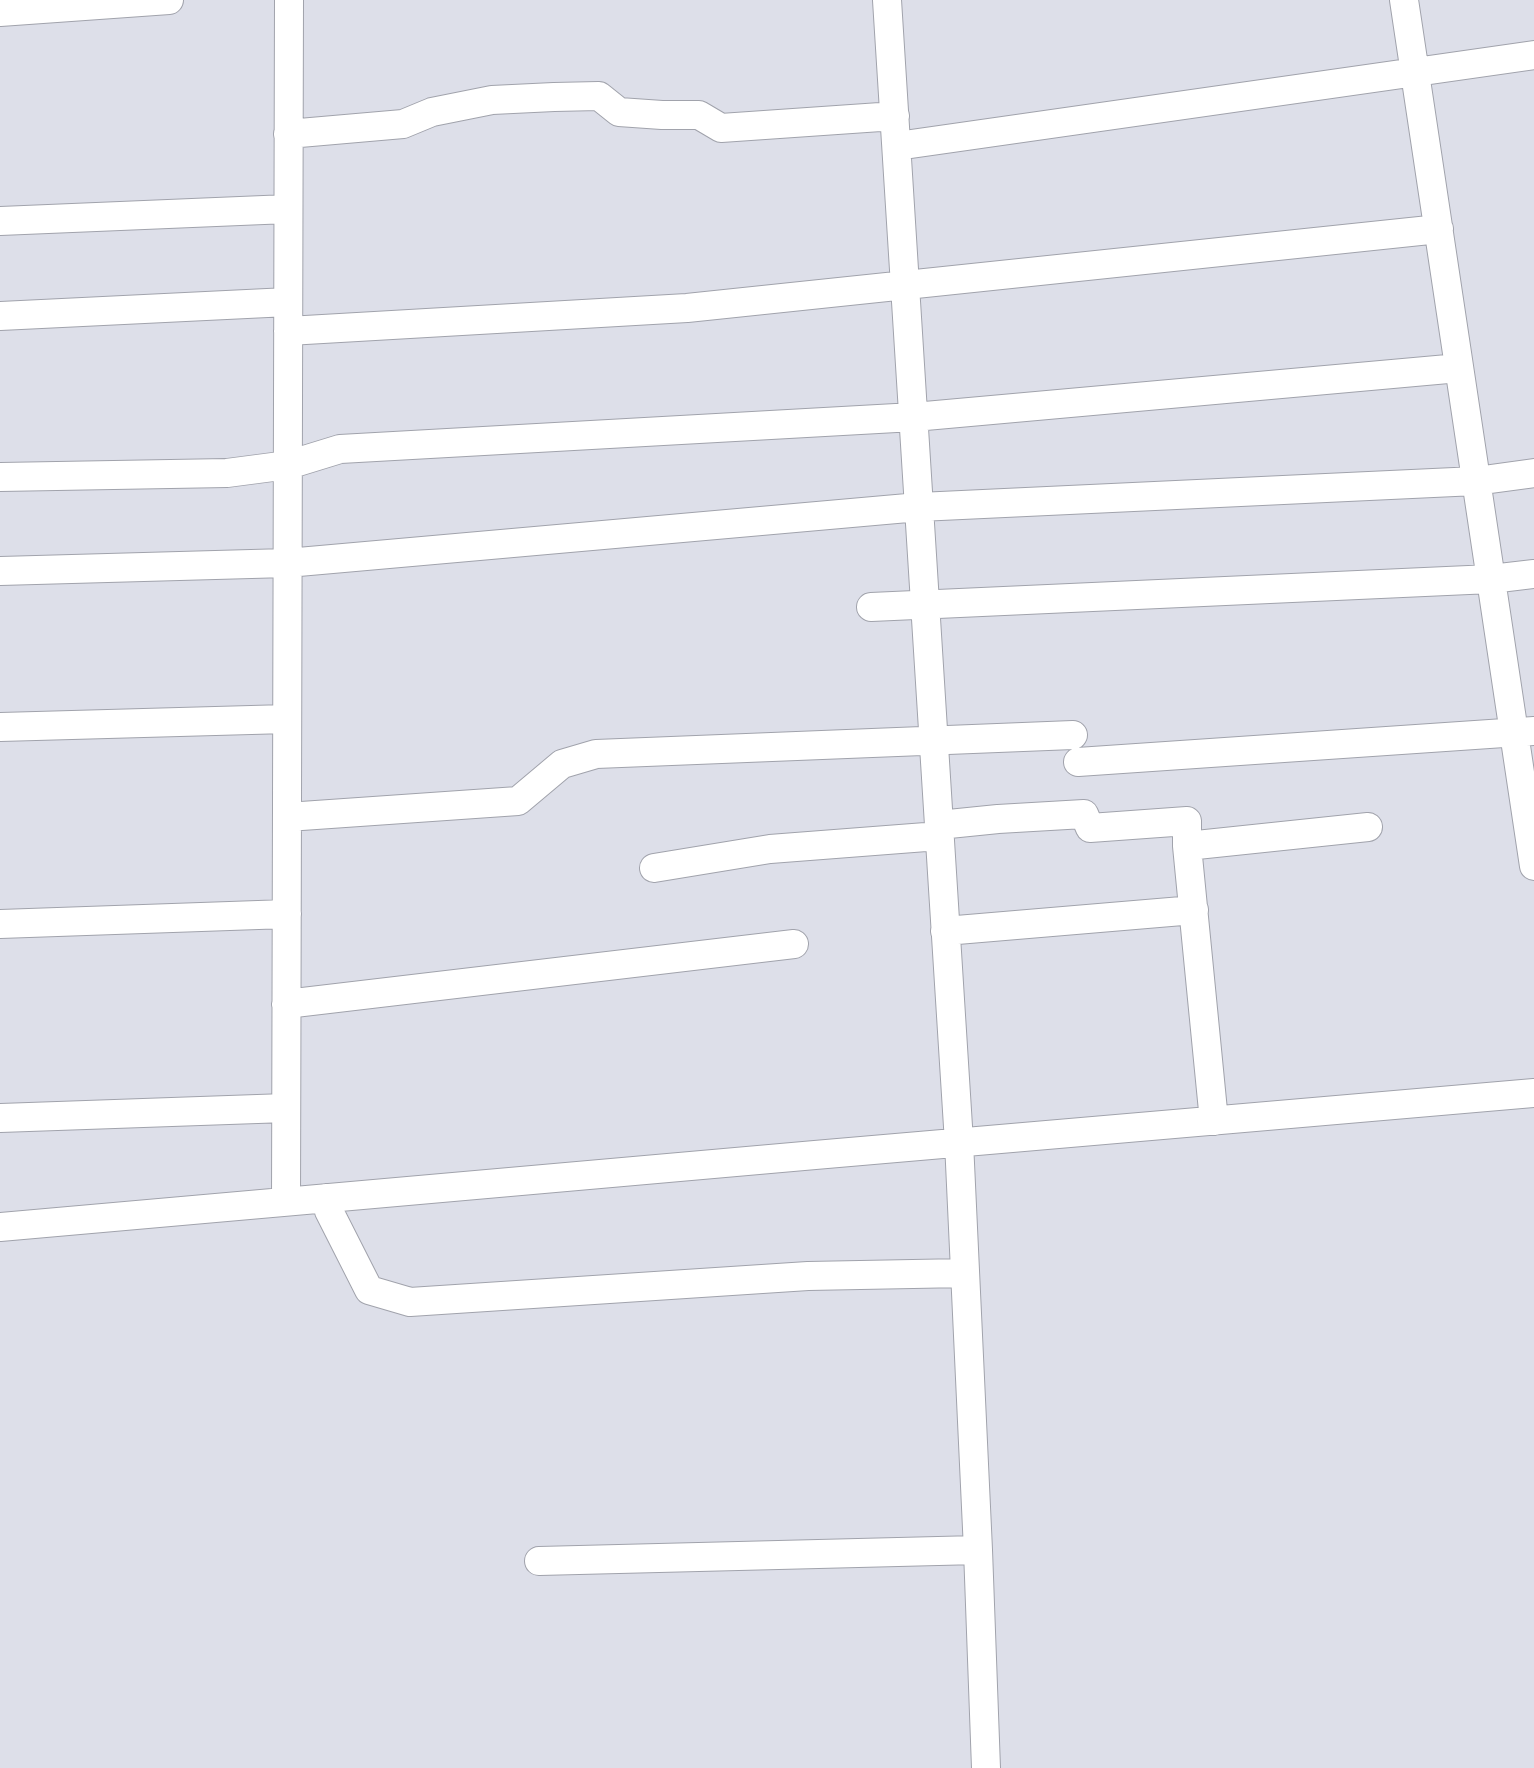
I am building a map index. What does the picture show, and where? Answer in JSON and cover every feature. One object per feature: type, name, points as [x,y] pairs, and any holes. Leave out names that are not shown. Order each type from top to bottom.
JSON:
[{"type":"street","points":[[0,12],[169,0]]},
{"type":"street","points":[[286,1202],[288,0]]},
{"type":"street","points":[[887,0],[959,1142],[986,1768]]},
{"type":"street","points":[[1404,0],[1491,579],[1524,732],[1534,866]]},
{"type":"street","points":[[897,146],[1534,55]]},
{"type":"street","points":[[288,134],[402,124],[432,112],[492,100],[554,97],[600,96],[618,112],[699,115],[721,128],[895,116]]},
{"type":"street","points":[[0,221],[288,209]]},
{"type":"street","points":[[288,331],[687,308],[1438,229]]},
{"type":"street","points":[[0,316],[288,302]]},
{"type":"street","points":[[0,477],[227,473],[288,464],[340,449],[914,417],[1459,368]]},
{"type":"street","points":[[0,571],[287,563],[919,507],[1476,481],[1534,473]]},
{"type":"street","points":[[871,607],[1491,579],[1534,574]]},
{"type":"street","points":[[0,728],[287,719]]},
{"type":"street","points":[[1078,762],[1524,732]]},
{"type":"street","points":[[287,817],[518,801],[562,764],[596,754],[1073,735]]},
{"type":"street","points":[[654,868],[738,856],[770,849],[939,830],[998,819],[1084,814],[1090,828],[1187,821],[1187,846],[1214,1121]]},
{"type":"street","points":[[1187,846],[1368,827]]},
{"type":"street","points":[[945,931],[1194,910]]},
{"type":"street","points":[[0,924],[287,914]]},
{"type":"street","points":[[286,1004],[794,944]]},
{"type":"street","points":[[0,1228],[959,1142],[1534,1094]]},
{"type":"street","points":[[0,1118],[286,1108]]},
{"type":"street","points":[[326,1198],[329,1211],[369,1290],[410,1302],[808,1276],[965,1273]]},
{"type":"street","points":[[539,1561],[978,1550]]}]
